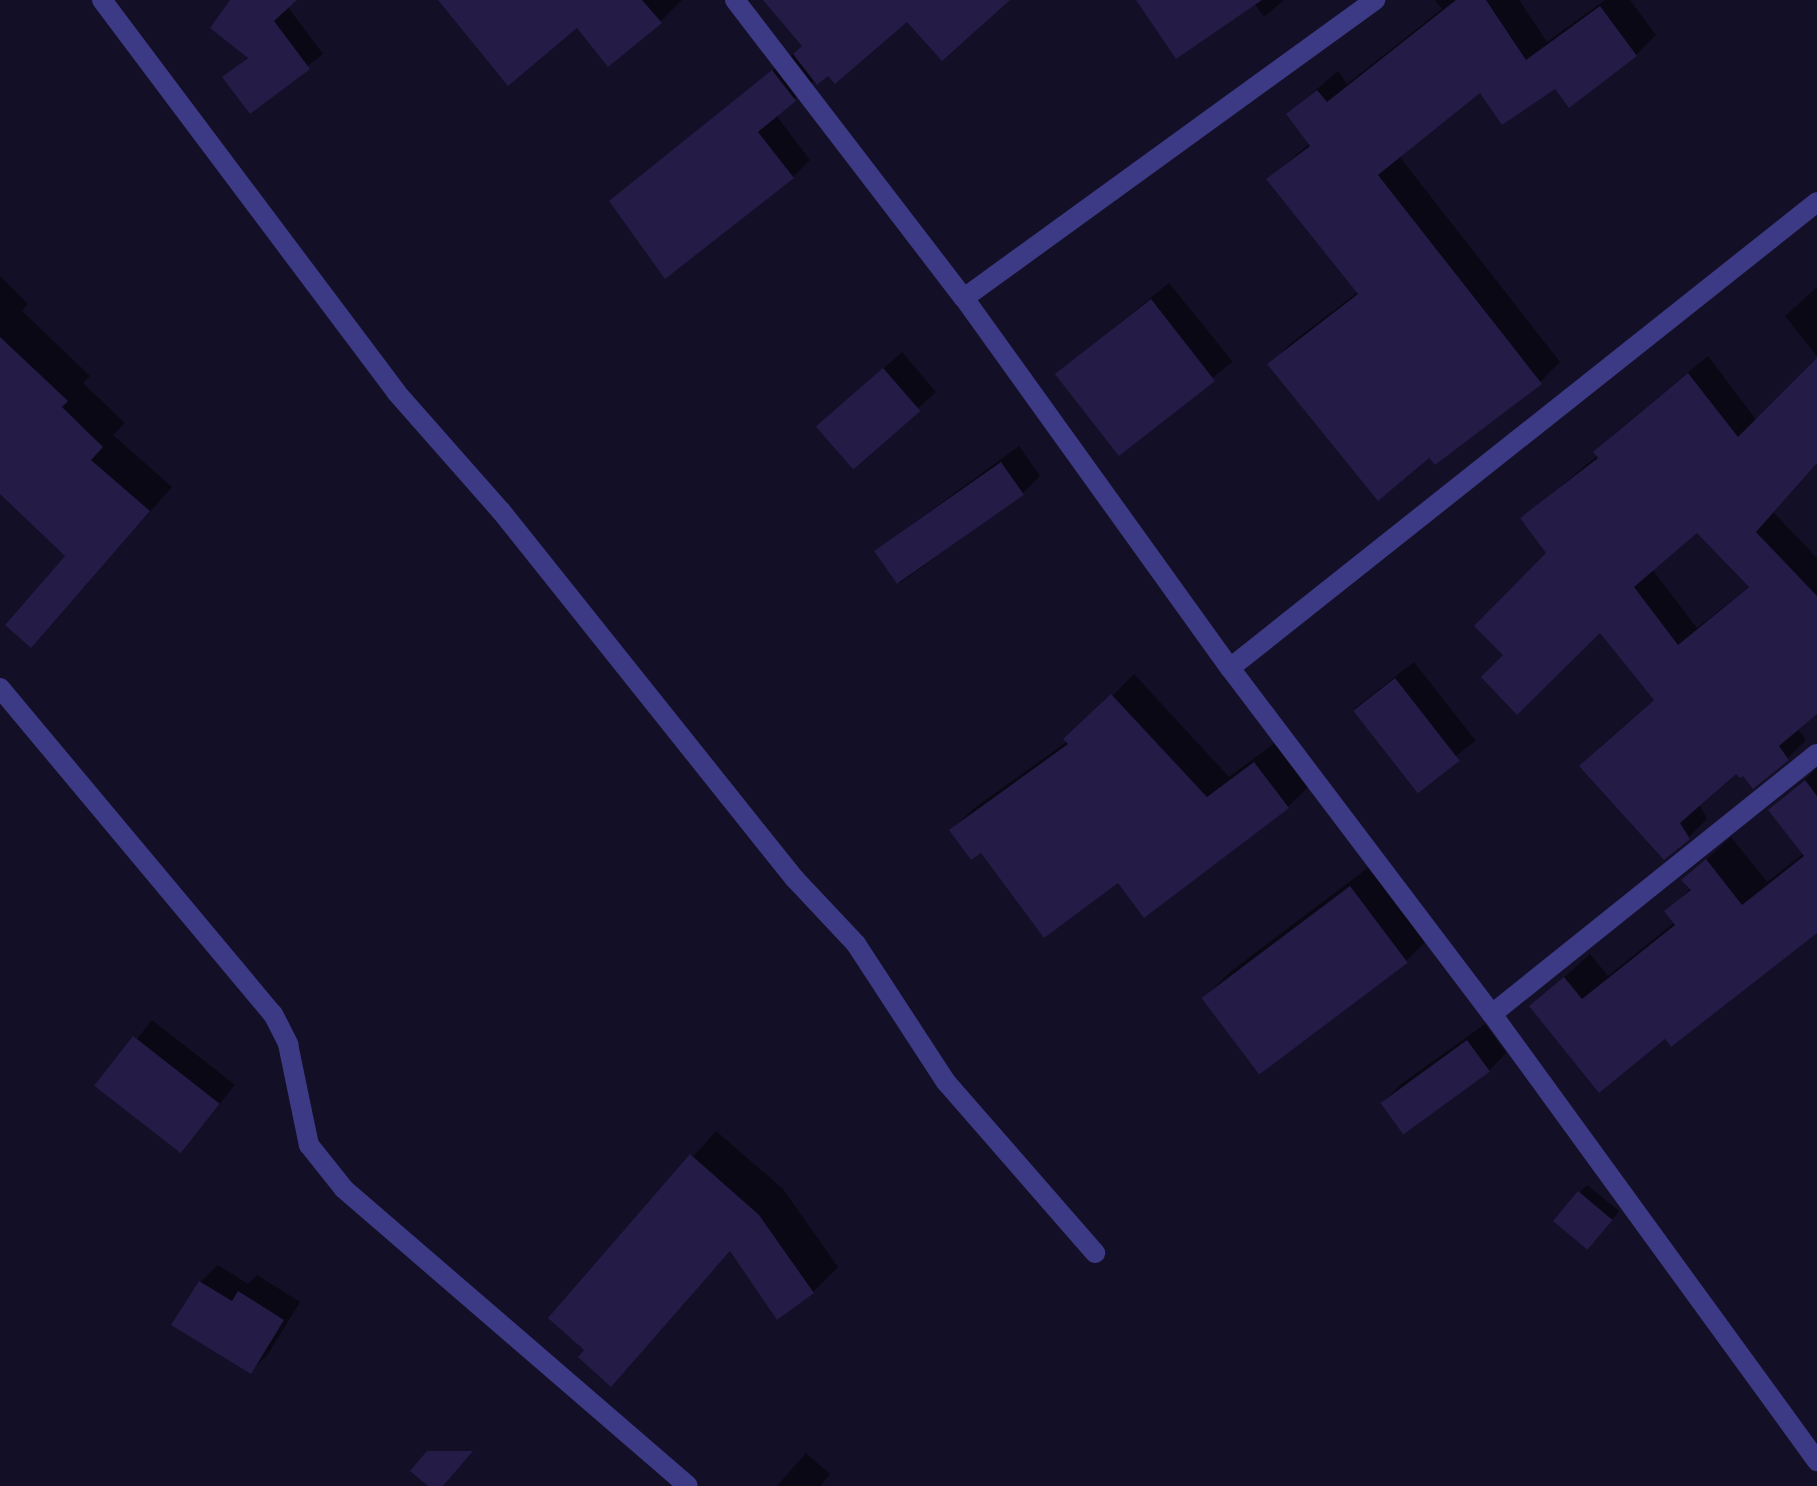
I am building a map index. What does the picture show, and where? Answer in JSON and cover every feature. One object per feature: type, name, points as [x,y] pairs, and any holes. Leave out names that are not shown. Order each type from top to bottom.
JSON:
[{"type":"street","points":[[102,0],[396,392],[501,511],[795,879],[856,944],[946,1082],[1095,1253]]},
{"type":"street","points":[[735,0],[964,298],[1230,668],[1492,1014],[1817,1461]]},
{"type":"street","points":[[964,298],[1375,0]]},
{"type":"street","points":[[1230,668],[1817,202]]},
{"type":"street","points":[[0,688],[273,1014],[288,1044],[309,1145],[344,1189],[688,1486]]},
{"type":"street","points":[[1492,1014],[1817,754]]},
{"type":"building","points":[[230,0],[297,0],[274,21],[310,69],[250,114],[222,77],[248,58],[210,28]]},
{"type":"building","points":[[438,0],[642,0],[662,23],[608,67],[577,28],[508,86]]},
{"type":"building","points":[[763,0],[1010,0],[942,61],[907,22],[835,84],[828,76],[817,85],[793,54],[802,46]]},
{"type":"building","points":[[1136,0],[1262,0],[1176,59]]},
{"type":"building","points":[[1456,0],[1486,0],[1526,60],[1600,6],[1637,56],[1569,108],[1555,89],[1502,125],[1480,93],[1378,175],[1542,384],[1435,465],[1429,458],[1378,501],[1267,364],[1358,294],[1266,179],[1310,146],[1286,114],[1317,90],[1327,102]]},
{"type":"building","points":[[772,70],[796,101],[758,132],[794,178],[665,279],[609,201]]},
{"type":"building","points":[[1151,299],[1215,381],[1119,456],[1055,374]]},
{"type":"building","points":[[0,337],[68,401],[62,407],[103,447],[91,460],[150,511],[31,648],[5,625],[65,556],[0,494]]},
{"type":"building","points":[[1817,358],[1817,463],[1756,532],[1817,596],[1817,714],[1779,746],[1789,760],[1753,789],[1743,776],[1740,778],[1736,774],[1680,823],[1690,839],[1664,860],[1579,766],[1654,700],[1600,633],[1517,715],[1481,677],[1503,655],[1474,626],[1546,553],[1520,518],[1598,458],[1593,452],[1688,373],[1738,437]],"holes":[[[1697,533],[1749,587],[1678,645],[1634,587]]]},
{"type":"building","points":[[883,368],[920,411],[853,469],[816,426]]},
{"type":"building","points":[[1001,462],[1024,495],[897,584],[874,551]]},
{"type":"building","points":[[1395,678],[1460,761],[1418,793],[1353,711]]},
{"type":"building","points":[[1111,694],[1207,797],[1254,762],[1289,808],[1144,918],[1118,883],[1044,938],[981,853],[971,860],[949,830],[1068,744],[1063,739]]},
{"type":"building","points":[[1805,780],[1817,796],[1817,933],[1671,1047],[1665,1039],[1599,1093],[1529,1006],[1564,977],[1582,999],[1675,925],[1664,911],[1691,890],[1681,880],[1706,859],[1742,905],[1804,856],[1768,810]]},
{"type":"building","points":[[1350,886],[1408,963],[1259,1075],[1201,998]]},
{"type":"building","points":[[133,1036],[220,1104],[181,1153],[94,1086]]},
{"type":"building","points":[[1467,1040],[1490,1072],[1403,1134],[1380,1103]]},
{"type":"building","points":[[690,1154],[759,1215],[814,1293],[777,1320],[730,1251],[611,1387],[578,1357],[584,1350],[548,1318]]},
{"type":"building","points":[[1578,1191],[1612,1220],[1587,1250],[1553,1221]]},
{"type":"building","points":[[199,1281],[232,1301],[238,1291],[284,1320],[251,1374],[171,1325]]},
{"type":"building","points":[[427,1451],[473,1451],[443,1486],[428,1486],[410,1471]]}]
